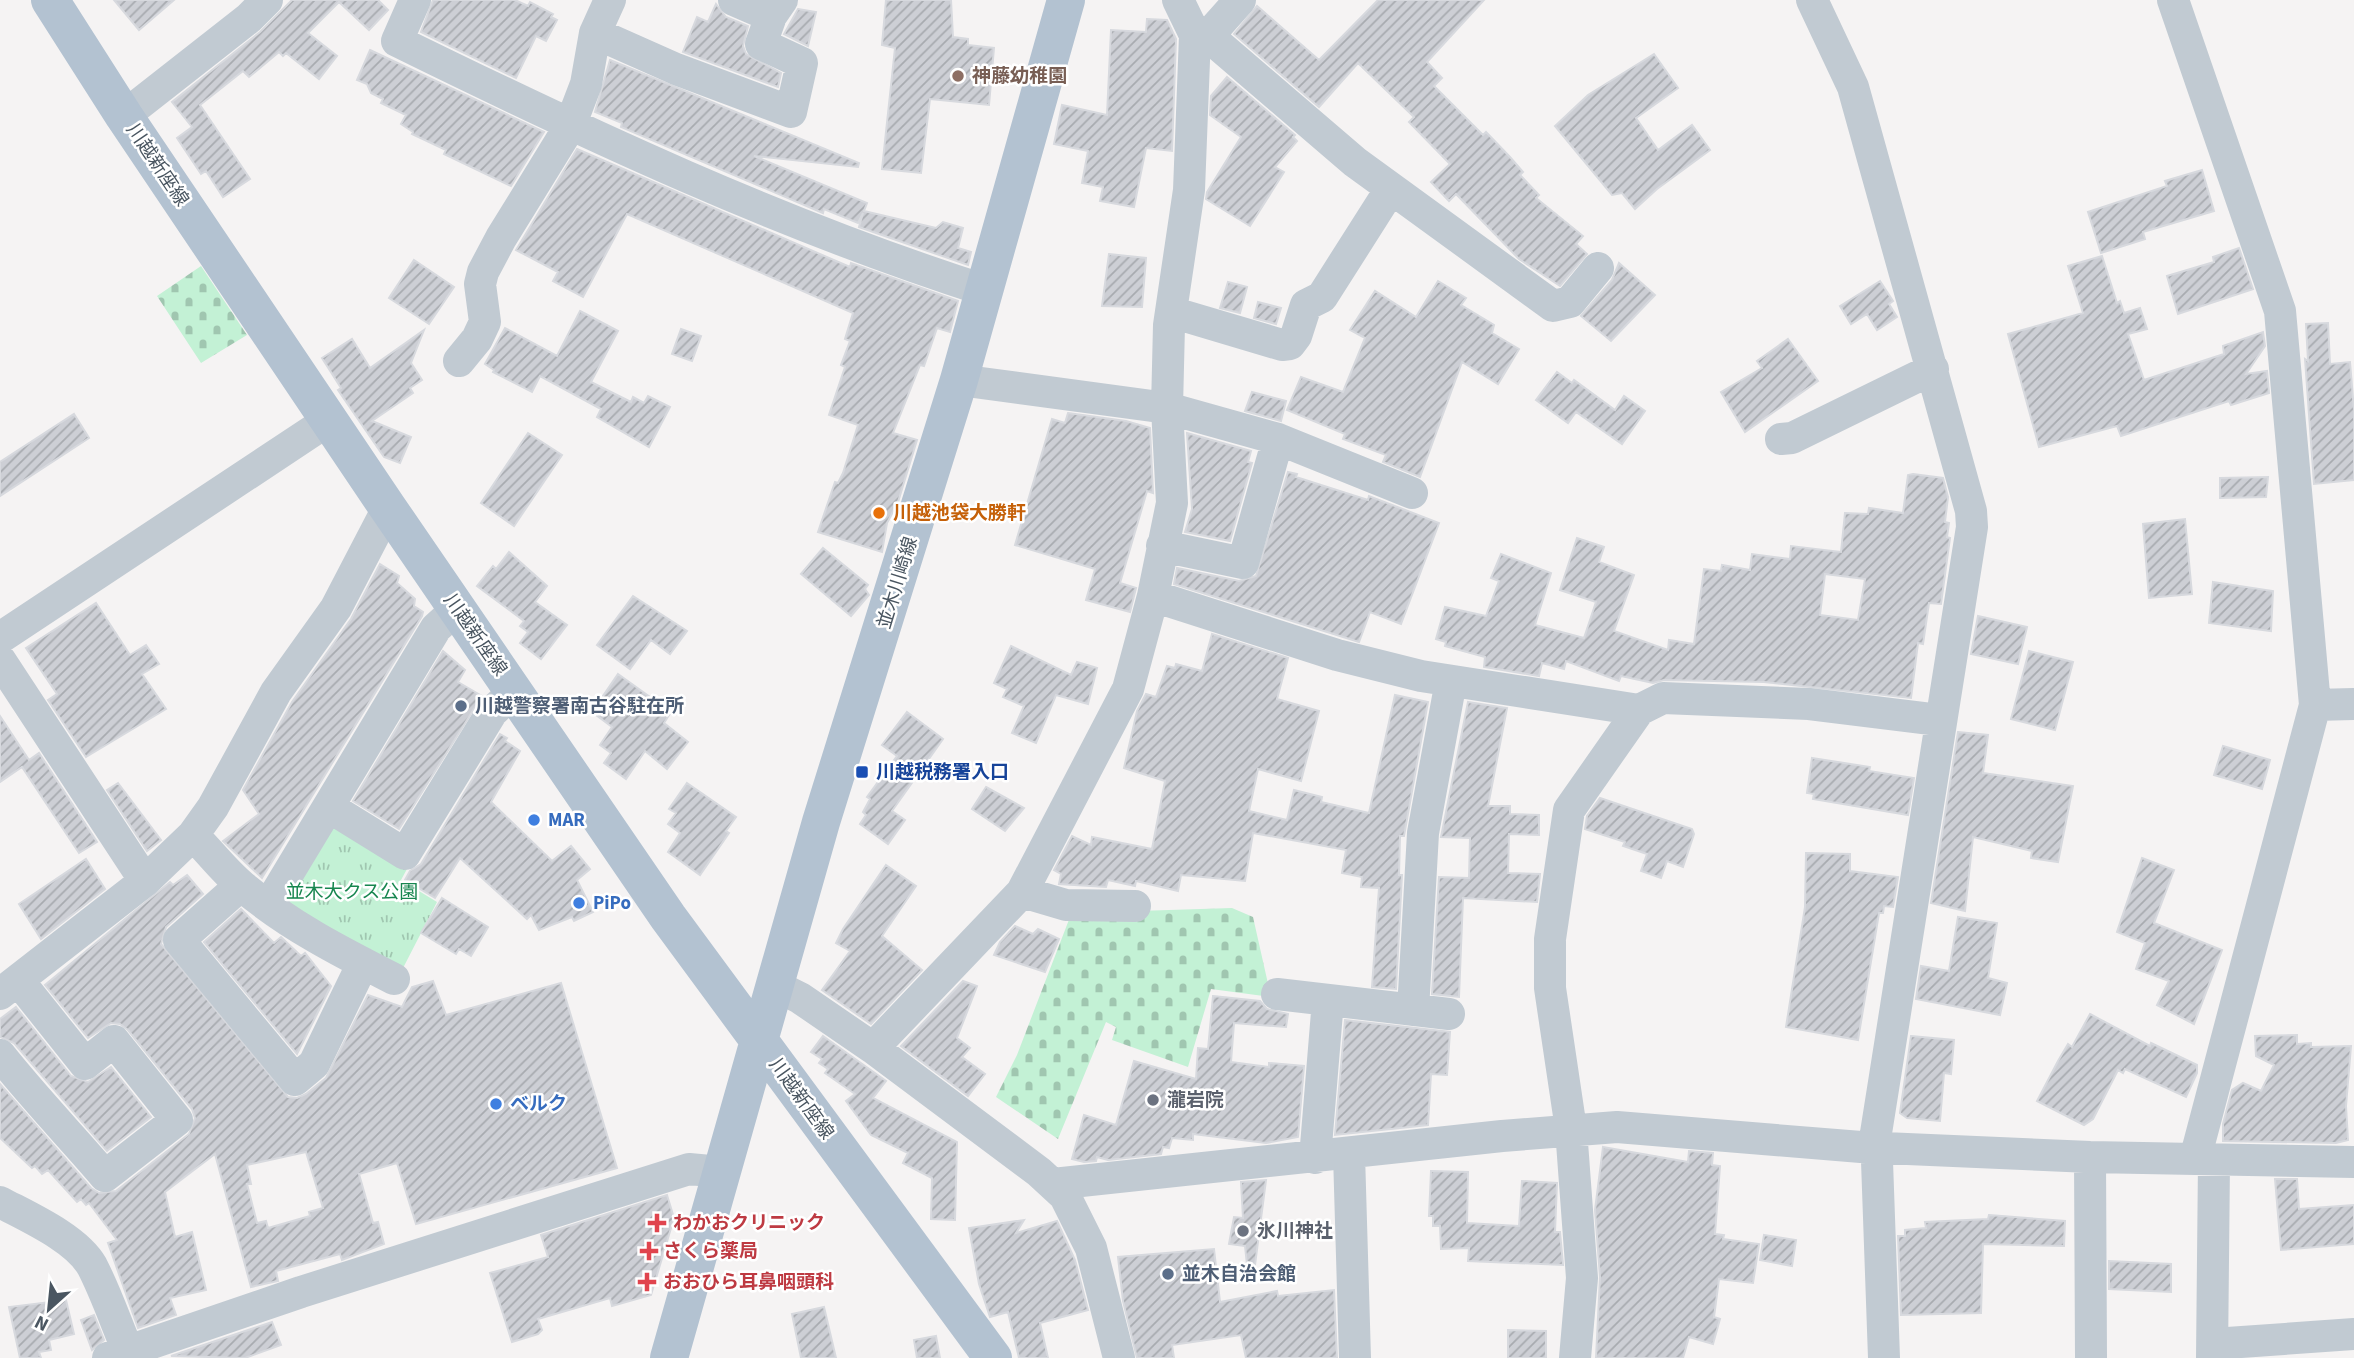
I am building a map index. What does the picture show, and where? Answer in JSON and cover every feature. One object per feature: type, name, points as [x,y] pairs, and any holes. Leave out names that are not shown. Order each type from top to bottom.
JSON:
[{"type":"main road","name":"川越新座線","points":[[50,0],[124,116],[388,508],[668,917],[993,1358]]},
{"type":"main road","name":"並木川崎線","points":[[669,1358],[825,809],[959,380],[1066,0]]},
{"type":"street","points":[[124,116],[249,18],[267,0]]},
{"type":"street","points":[[415,0],[397,41],[570,126],[874,255],[984,290]]},
{"type":"street","points":[[459,360],[477,339],[485,322],[480,284],[483,272],[570,126],[586,84],[595,33],[610,0]]},
{"type":"street","points":[[595,33],[676,69],[791,112],[802,63],[761,44],[777,8],[734,0]]},
{"type":"street","points":[[1178,0],[1201,36],[1390,190],[1553,306],[1565,306],[1570,302],[1598,268]]},
{"type":"street","points":[[873,1048],[1022,892],[1128,689],[1153,596],[1171,503],[1167,408],[1171,312],[1189,190],[1201,36],[1240,0]]},
{"type":"street","points":[[1812,0],[1853,87],[1933,369],[1971,510],[1972,527],[1972,546],[1939,720],[1876,1146],[1884,1358]]},
{"type":"street","points":[[2173,0],[2280,311],[2315,705],[2205,1160],[2213,1351],[2354,1334]]},
{"type":"street","points":[[1171,312],[1282,345],[1290,344],[1306,305],[1322,297],[1390,190]]},
{"type":"street","points":[[1781,439],[1792,438],[1933,369]]},
{"type":"street","points":[[959,380],[1167,408],[1278,439],[1412,494]]},
{"type":"street","points":[[0,638],[329,420]]},
{"type":"street","points":[[1162,546],[1243,563],[1278,439]]},
{"type":"street","points":[[0,1055],[42,1109],[57,1120],[105,1176],[177,1120],[114,1041],[85,1064],[9,987],[145,881],[193,835],[213,807],[276,692],[336,608],[388,508]]},
{"type":"street","points":[[1153,596],[1337,655],[1451,681],[1639,710],[1671,697],[1809,704],[1939,720]]},
{"type":"street","points":[[269,905],[436,628],[457,609]]},
{"type":"street","points":[[0,660],[145,881]]},
{"type":"street","points":[[1413,1010],[1423,833],[1451,681]]},
{"type":"street","points":[[329,807],[405,854],[492,712],[514,691]]},
{"type":"street","points":[[2315,705],[2354,704]]},
{"type":"street","points":[[1575,1358],[1581,1278],[1571,1129],[1550,988],[1549,939],[1569,810],[1639,710]]},
{"type":"street","points":[[193,835],[241,885],[320,942],[394,979]]},
{"type":"street","points":[[241,885],[179,940],[295,1080],[314,1064],[363,963]]},
{"type":"street","points":[[1022,892],[1066,905],[1135,906]]},
{"type":"street","points":[[774,985],[800,998],[873,1048],[1053,1184],[1070,1203],[1091,1248],[1119,1358]]},
{"type":"street","points":[[1276,994],[1449,1014]]},
{"type":"street","points":[[1315,1158],[1328,1000]]},
{"type":"street","points":[[1053,1184],[1571,1129],[1617,1127],[1876,1146],[2090,1157],[2354,1162]]},
{"type":"street","points":[[1349,1154],[1355,1358]]},
{"type":"street","points":[[2090,1157],[2091,1358]]},
{"type":"street","points":[[0,1202],[43,1225],[91,1264],[118,1354],[301,1292],[689,1168],[721,1172]]},
{"type":"green space","points":[[201,266],[247,335],[201,363],[157,296]]},
{"type":"green space","name":"並木大クス公園","points":[[337,825],[407,869],[401,880],[437,902],[402,970],[287,904],[322,826]]},
{"type":"green space","points":[[1232,908],[1253,917],[1271,997],[1211,989],[1188,1067],[1112,1040],[1116,1027],[1106,1022],[1058,1139],[996,1097],[1017,1055],[1070,917],[1074,913]]},
{"type":"building","points":[[114,0],[174,0],[139,30]]},
{"type":"building","points":[[292,0],[378,0],[388,10],[369,30],[339,2],[308,33],[337,56],[319,79],[286,53],[283,56],[279,52],[249,77],[243,71],[200,105],[250,179],[223,197],[206,171],[201,174],[177,138],[192,127],[172,102],[260,32]]},
{"type":"building","points":[[433,0],[515,0],[528,6],[530,2],[553,14],[551,17],[557,20],[546,41],[536,36],[516,78],[421,32]]},
{"type":"building","points":[[886,0],[951,0],[953,37],[968,39],[968,45],[994,48],[989,105],[930,99],[921,173],[882,169],[895,48],[882,45]]},
{"type":"building","points":[[1378,0],[1484,0],[1427,62],[1442,78],[1434,86],[1483,135],[1486,132],[1510,157],[1523,172],[1520,175],[1539,195],[1536,198],[1583,236],[1576,244],[1587,254],[1560,286],[1519,259],[1456,194],[1449,201],[1431,182],[1450,164],[1409,122],[1414,117],[1358,63],[1319,107],[1234,34],[1257,6],[1319,60]]},
{"type":"building","points":[[716,4],[726,17],[748,26],[743,46],[746,54],[781,73],[778,87],[683,52],[697,17],[708,22]]},
{"type":"building","points":[[798,9],[816,12],[808,46],[784,34]]},
{"type":"building","points":[[1147,19],[1167,20],[1176,39],[1172,151],[1146,148],[1134,207],[1100,201],[1103,187],[1082,183],[1088,151],[1054,144],[1062,105],[1107,115],[1111,30],[1146,32]]},
{"type":"building","points":[[370,50],[544,132],[511,186],[444,154],[446,150],[412,134],[413,132],[401,124],[406,115],[381,103],[383,99],[371,93],[367,84],[357,80]]},
{"type":"building","points":[[1654,54],[1678,88],[1636,118],[1658,150],[1692,125],[1710,150],[1657,189],[1635,209],[1622,193],[1612,195],[1555,126],[1588,95]]},
{"type":"building","points":[[610,60],[859,163],[858,167],[754,156],[867,203],[864,211],[936,228],[943,222],[963,228],[958,248],[971,252],[968,265],[859,227],[863,213],[858,223],[824,209],[823,213],[621,127],[622,123],[595,112]]},
{"type":"building","points":[[1227,77],[1295,135],[1293,137],[1297,141],[1275,167],[1284,172],[1250,226],[1206,199],[1207,192],[1241,137],[1210,115],[1211,96]]},
{"type":"building","points":[[577,149],[850,267],[851,263],[958,301],[950,332],[937,328],[924,366],[920,365],[893,433],[917,440],[898,502],[887,523],[882,552],[818,532],[835,482],[838,483],[843,473],[858,425],[829,415],[845,367],[841,365],[850,341],[845,339],[853,313],[627,214],[583,297],[553,281],[558,272],[516,250]]},
{"type":"building","points":[[2202,170],[2214,211],[2143,232],[2145,239],[2101,253],[2088,212],[2167,186],[2165,181]]},
{"type":"building","points":[[2239,248],[2253,289],[2178,314],[2167,276],[2214,262],[2213,257]]},
{"type":"building","points":[[1109,254],[1146,258],[1142,307],[1102,306]]},
{"type":"building","points":[[2102,256],[2117,303],[2120,301],[2124,313],[2140,308],[2147,329],[2128,334],[2144,380],[2224,354],[2223,346],[2263,332],[2265,346],[2246,374],[2267,371],[2269,393],[2231,405],[2229,401],[2121,436],[2117,426],[2039,447],[2008,334],[2083,313],[2068,266]]},
{"type":"building","points":[[414,260],[454,287],[429,324],[389,298]]},
{"type":"building","points":[[1619,263],[1655,295],[1611,341],[1581,316],[1612,280]]},
{"type":"building","points":[[1438,281],[1466,298],[1461,305],[1494,325],[1492,333],[1519,349],[1498,384],[1462,362],[1420,477],[1383,462],[1386,455],[1343,439],[1345,434],[1287,410],[1301,377],[1343,392],[1365,338],[1350,330],[1375,291],[1416,317]]},
{"type":"building","points":[[1880,281],[1893,301],[1889,304],[1897,317],[1877,330],[1867,314],[1851,324],[1840,306]]},
{"type":"building","points":[[1228,282],[1247,287],[1240,313],[1220,308]]},
{"type":"building","points":[[1258,302],[1281,308],[1276,324],[1254,318]]},
{"type":"building","points":[[580,311],[618,331],[591,382],[631,402],[633,397],[644,403],[648,396],[670,407],[649,447],[597,417],[601,409],[540,376],[532,392],[493,372],[494,370],[485,364],[505,328],[557,356]]},
{"type":"building","points":[[2328,323],[2330,364],[2350,362],[2354,410],[2354,480],[2314,484],[2305,359],[2308,361],[2306,324]]},
{"type":"building","points":[[681,329],[701,336],[692,361],[672,354]]},
{"type":"building","points":[[424,330],[411,363],[422,380],[410,388],[413,393],[372,421],[411,437],[400,463],[384,457],[338,390],[341,388],[322,358],[352,339],[370,368]]},
{"type":"building","points":[[1788,339],[1818,381],[1745,432],[1721,392],[1762,368],[1757,361]]},
{"type":"building","points":[[1557,372],[1572,383],[1574,380],[1615,410],[1624,396],[1645,411],[1622,444],[1576,412],[1568,423],[1536,400]]},
{"type":"building","points":[[1252,392],[1286,401],[1281,421],[1245,411]]},
{"type":"building","points":[[1068,413],[1126,421],[1150,428],[1153,493],[1147,491],[1120,583],[1136,588],[1130,612],[1086,600],[1095,569],[1015,545],[1052,419],[1065,423]]},
{"type":"building","points":[[74,414],[89,438],[0,496],[0,462]]},
{"type":"building","points":[[528,433],[562,455],[514,526],[481,503]]},
{"type":"building","points":[[1187,433],[1251,451],[1248,462],[1252,463],[1230,541],[1185,532],[1192,509]]},
{"type":"building","points":[[1288,472],[1368,500],[1369,496],[1439,523],[1401,624],[1370,612],[1359,642],[1174,584],[1177,568],[1239,581],[1256,576]]},
{"type":"building","points":[[1908,475],[1943,478],[1948,497],[1945,522],[1949,523],[1947,537],[1950,538],[1941,604],[1929,603],[1923,644],[1918,643],[1911,698],[1764,682],[1664,680],[1653,683],[1621,676],[1619,681],[1566,661],[1564,669],[1542,663],[1539,676],[1484,667],[1485,657],[1445,646],[1446,642],[1436,639],[1445,607],[1486,616],[1499,581],[1491,578],[1501,554],[1551,573],[1535,625],[1584,638],[1596,602],[1560,590],[1577,538],[1604,547],[1599,562],[1634,575],[1614,631],[1668,650],[1669,640],[1694,644],[1704,569],[1721,571],[1722,565],[1750,570],[1752,554],[1790,559],[1791,546],[1841,552],[1845,513],[1868,514],[1869,508],[1903,513]],"holes":[[[1825,574],[1865,579],[1858,620],[1820,615]]]},
{"type":"building","points":[[2268,477],[2266,497],[2220,498],[2220,478]]},
{"type":"building","points":[[2185,519],[2192,594],[2149,598],[2143,524]]},
{"type":"building","points":[[823,548],[868,585],[865,589],[869,595],[851,616],[801,574]]},
{"type":"building","points":[[509,552],[547,586],[535,602],[567,625],[541,659],[520,643],[528,632],[520,626],[524,621],[477,586],[493,566],[496,569]]},
{"type":"building","points":[[380,564],[399,576],[397,583],[415,599],[414,606],[423,612],[422,616],[262,878],[223,841],[259,814],[243,790],[292,702],[351,619]]},
{"type":"building","points":[[2213,582],[2273,591],[2271,631],[2209,623]]},
{"type":"building","points":[[633,596],[687,631],[670,654],[651,640],[630,669],[597,645]]},
{"type":"building","points":[[96,603],[130,655],[146,645],[159,664],[142,674],[166,709],[86,757],[48,700],[57,694],[26,648]]},
{"type":"building","points":[[1978,616],[2027,627],[2018,664],[1971,654]]},
{"type":"building","points":[[1212,634],[1288,658],[1277,699],[1319,711],[1301,781],[1258,769],[1249,811],[1287,820],[1294,790],[1322,797],[1321,802],[1369,813],[1395,695],[1428,702],[1404,836],[1400,836],[1399,875],[1402,875],[1396,989],[1372,987],[1379,888],[1361,887],[1362,877],[1342,873],[1346,850],[1253,833],[1245,881],[1181,875],[1178,891],[1136,881],[1135,886],[1108,880],[1106,887],[1059,884],[1061,874],[1054,870],[1072,836],[1091,845],[1092,837],[1152,849],[1165,781],[1124,768],[1137,711],[1146,694],[1156,697],[1167,666],[1175,668],[1176,664],[1202,671]]},
{"type":"building","points":[[1011,646],[1071,675],[1077,662],[1097,668],[1088,704],[1056,695],[1036,743],[1012,733],[1024,706],[1003,697],[1007,689],[994,683]]},
{"type":"building","points":[[443,651],[465,670],[458,682],[482,696],[399,829],[353,801]]},
{"type":"building","points":[[2029,651],[2073,662],[2055,730],[2011,719]]},
{"type":"building","points":[[618,674],[671,712],[664,723],[688,742],[667,769],[645,751],[626,779],[604,763],[611,753],[600,745],[612,727],[592,712]]},
{"type":"building","points":[[1468,702],[1507,708],[1488,806],[1510,806],[1510,814],[1539,815],[1539,835],[1509,834],[1508,873],[1540,874],[1537,902],[1463,898],[1459,997],[1432,994],[1439,877],[1469,878],[1470,838],[1441,837]]},
{"type":"building","points":[[907,712],[943,739],[892,811],[905,820],[888,844],[860,824],[866,815],[863,812],[870,799],[867,797],[897,756],[882,745]]},
{"type":"building","points":[[0,716],[29,760],[39,753],[97,842],[79,853],[22,767],[0,782]]},
{"type":"building","points":[[1958,732],[1988,735],[1983,773],[2073,786],[2058,862],[2031,858],[2032,851],[1973,837],[1965,911],[1931,903]]},
{"type":"building","points":[[500,734],[520,751],[491,802],[552,861],[571,846],[590,869],[577,880],[593,912],[574,921],[572,917],[539,930],[531,915],[527,919],[460,858],[435,898],[405,880],[410,871],[421,864]]},
{"type":"building","points":[[2223,746],[2270,760],[2262,789],[2214,775]]},
{"type":"building","points":[[1812,758],[1870,767],[1869,771],[1914,778],[1908,815],[1813,799],[1814,794],[1807,793]]},
{"type":"building","points":[[118,783],[161,840],[147,851],[107,790]]},
{"type":"building","points":[[687,783],[736,817],[726,831],[729,833],[700,875],[668,852],[680,833],[668,824],[676,813],[669,809]]},
{"type":"building","points":[[986,787],[1024,808],[1005,831],[972,809]]},
{"type":"building","points":[[1600,798],[1692,829],[1694,834],[1683,867],[1667,861],[1661,878],[1641,871],[1647,854],[1623,846],[1625,842],[1585,829],[1587,816]]},
{"type":"building","points":[[1806,853],[1850,854],[1850,871],[1898,877],[1893,907],[1884,906],[1883,913],[1879,913],[1858,1040],[1786,1027],[1805,907]]},
{"type":"building","points":[[2142,858],[2174,870],[2154,923],[2222,950],[2194,1024],[2157,1005],[2169,981],[2136,969],[2145,943],[2117,932]]},
{"type":"building","points":[[86,859],[105,889],[41,939],[19,904]]},
{"type":"building","points":[[886,865],[916,886],[882,936],[922,970],[871,1024],[822,990],[850,951],[836,943],[843,929]]},
{"type":"building","points":[[187,875],[203,894],[166,927],[161,944],[288,1097],[297,1098],[306,1094],[326,1078],[368,995],[402,1007],[412,987],[433,981],[446,1015],[561,983],[617,1168],[416,1224],[397,1163],[359,1174],[373,1223],[378,1222],[384,1244],[342,1260],[340,1254],[276,1271],[278,1281],[251,1287],[215,1154],[165,1192],[175,1237],[192,1232],[206,1290],[170,1298],[176,1315],[138,1328],[108,1243],[117,1240],[89,1203],[86,1205],[81,1199],[77,1202],[48,1170],[42,1174],[35,1166],[32,1168],[0,1138],[0,1084],[91,1188],[99,1193],[116,1191],[189,1134],[195,1118],[192,1109],[128,1030],[120,1024],[111,1023],[88,1038],[45,985],[170,882],[173,885]],"holes":[[[306,1152],[323,1208],[309,1212],[310,1216],[268,1228],[266,1221],[257,1223],[247,1184],[251,1184],[247,1165]]]},
{"type":"building","points":[[442,898],[488,927],[471,956],[459,949],[456,954],[421,933]]},
{"type":"building","points":[[241,909],[274,943],[281,937],[301,956],[305,953],[331,986],[297,1054],[204,942]]},
{"type":"building","points":[[1958,917],[1997,923],[1988,978],[2007,983],[2000,1015],[1916,999],[1921,966],[1949,971]]},
{"type":"building","points":[[1015,926],[1033,934],[1038,929],[1059,939],[1045,972],[994,955],[1000,942]]},
{"type":"building","points":[[963,981],[977,986],[957,1038],[970,1048],[962,1057],[985,1074],[968,1096],[901,1046]]},
{"type":"building","points":[[1213,996],[1260,1001],[1267,1009],[1288,1014],[1286,1027],[1234,1023],[1231,1062],[1269,1067],[1269,1063],[1304,1066],[1298,1137],[1266,1143],[1193,1134],[1193,1140],[1172,1138],[1169,1148],[1163,1147],[1161,1154],[1108,1160],[1097,1157],[1096,1161],[1084,1162],[1072,1159],[1084,1115],[1116,1125],[1134,1061],[1196,1079],[1198,1048],[1208,1049]]},
{"type":"building","points":[[16,1007],[71,1076],[88,1082],[111,1067],[151,1117],[107,1151],[14,1043],[0,1037],[0,1019]]},
{"type":"building","points":[[2090,1014],[2150,1046],[2151,1043],[2197,1065],[2197,1073],[2186,1097],[2125,1069],[2123,1073],[2118,1070],[2093,1119],[2084,1125],[2037,1101],[2068,1044],[2072,1047]]},
{"type":"building","points":[[1345,1020],[1450,1032],[1447,1075],[1431,1074],[1428,1125],[1335,1135]]},
{"type":"building","points":[[2297,1035],[2297,1044],[2311,1043],[2311,1047],[2351,1046],[2346,1106],[2348,1140],[2336,1143],[2223,1141],[2223,1124],[2232,1090],[2243,1083],[2261,1091],[2274,1065],[2256,1056],[2255,1036]]},
{"type":"building","points":[[823,1036],[886,1081],[873,1098],[957,1142],[955,1220],[931,1219],[932,1178],[903,1163],[908,1153],[871,1135],[846,1101],[855,1094],[825,1073],[828,1069],[819,1063],[822,1059],[811,1052]]},
{"type":"building","points":[[1911,1036],[1954,1040],[1951,1074],[1944,1073],[1940,1121],[1907,1118],[1900,1113]]},
{"type":"building","points":[[1603,1147],[1688,1162],[1689,1151],[1713,1153],[1712,1165],[1720,1166],[1715,1234],[1724,1235],[1723,1239],[1759,1244],[1753,1283],[1719,1279],[1714,1317],[1720,1319],[1713,1344],[1689,1337],[1683,1358],[1596,1358],[1600,1277],[1595,1210]]},
{"type":"building","points":[[1431,1171],[1468,1172],[1467,1223],[1519,1226],[1522,1181],[1557,1183],[1555,1232],[1560,1232],[1563,1265],[1468,1261],[1469,1248],[1441,1249],[1440,1226],[1433,1226],[1433,1216],[1429,1216]]},
{"type":"building","points":[[2275,1179],[2297,1179],[2299,1209],[2354,1205],[2354,1244],[2281,1250]]},
{"type":"building","points":[[1266,1180],[1255,1265],[1247,1265],[1245,1246],[1229,1244],[1234,1217],[1243,1218],[1241,1182]]},
{"type":"building","points":[[667,1195],[674,1218],[651,1295],[612,1306],[610,1298],[538,1319],[542,1330],[538,1334],[512,1342],[490,1273],[548,1257],[541,1235]]},
{"type":"building","points":[[1989,1215],[2065,1221],[2064,1246],[1983,1244],[1981,1313],[1901,1315],[1898,1236],[1905,1236],[1905,1230],[1926,1228],[1925,1222],[1988,1219]]},
{"type":"building","points":[[1024,1220],[1016,1233],[1057,1221],[1075,1260],[1088,1310],[1040,1323],[1048,1358],[1019,1358],[1008,1312],[990,1317],[979,1284],[969,1228]]},
{"type":"building","points":[[1764,1235],[1796,1240],[1792,1266],[1760,1260]]},
{"type":"building","points":[[1214,1249],[1220,1302],[1277,1291],[1278,1296],[1334,1290],[1337,1358],[1246,1358],[1241,1335],[1172,1345],[1174,1358],[1137,1358],[1123,1301],[1118,1257]]},
{"type":"building","points":[[2109,1261],[2171,1264],[2171,1292],[2109,1289]]},
{"type":"building","points":[[66,1300],[74,1334],[49,1340],[51,1350],[39,1352],[41,1358],[20,1358],[9,1307]]},
{"type":"building","points":[[824,1307],[836,1358],[801,1358],[792,1314]]},
{"type":"building","points":[[94,1315],[104,1340],[92,1350],[81,1320]]},
{"type":"building","points":[[272,1322],[281,1345],[245,1358],[171,1356]]},
{"type":"building","points":[[1508,1330],[1546,1331],[1546,1358],[1508,1358]]},
{"type":"building","points":[[936,1336],[940,1358],[917,1358],[914,1340]]},
{"type":"place","name":"神藤幼稚園","points":[[958,76]]},
{"type":"place","name":"川越池袋大勝軒","points":[[879,513]]},
{"type":"place","name":"川越警察署南古谷駐在所","points":[[461,706]]},
{"type":"place","name":"川越税務署入口","points":[[862,772]]},
{"type":"place","name":"MAR","points":[[534,820]]},
{"type":"place","name":"PiPo","points":[[579,903]]},
{"type":"place","name":"瀧岩院","points":[[1153,1100]]},
{"type":"place","name":"ベルク","points":[[496,1104]]},
{"type":"place","name":"わかおクリニック","points":[[657,1223]]},
{"type":"place","name":"氷川神社","points":[[1243,1231]]},
{"type":"place","name":"さくら薬局","points":[[649,1251]]},
{"type":"place","name":"並木自治会館","points":[[1168,1274]]},
{"type":"place","name":"おおひら耳鼻咽頭科","points":[[647,1282]]}]
